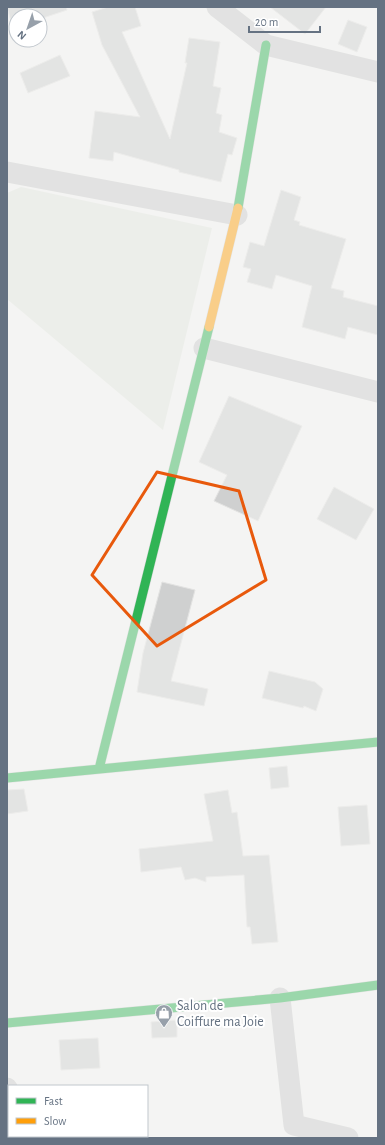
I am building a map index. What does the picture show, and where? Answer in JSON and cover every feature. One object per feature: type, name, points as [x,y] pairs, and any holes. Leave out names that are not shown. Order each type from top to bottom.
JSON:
[{"type":"street","points":[[217,7],[266,45],[378,72]]},
{"type":"street","points":[[99,769],[237,215],[266,45]]},
{"type":"street","points":[[7,172],[237,215]]},
{"type":"street","points":[[204,348],[378,392]]},
{"type":"street","points":[[7,778],[378,742]]},
{"type":"street","points":[[7,1023],[280,998],[378,985]]},
{"type":"street","points":[[280,998],[294,1125],[348,1138]]},
{"type":"street","points":[[7,1088],[8,1110]]},
{"type":"highlighted area","points":[[157,472],[239,491],[266,580],[157,646],[92,575]]},
{"type":"shaded area","points":[[21,187],[212,228],[163,430],[7,299],[7,193]]},
{"type":"building","points":[[7,7],[66,7],[67,10],[48,16],[48,8],[8,8],[8,11]]},
{"type":"building","points":[[108,7],[135,7],[141,26],[122,32],[170,139],[187,63],[185,63],[189,38],[220,42],[213,86],[221,88],[216,113],[222,115],[219,132],[237,138],[232,155],[228,154],[221,182],[179,172],[179,170],[114,152],[113,161],[89,158],[95,111],[140,117],[102,45],[92,12]]},
{"type":"building","points":[[270,7],[326,7],[305,34]]},
{"type":"building","points":[[348,20],[367,27],[357,52],[338,44]]},
{"type":"building","points":[[60,55],[70,76],[28,93],[20,73]]},
{"type":"building","points":[[281,190],[301,197],[294,220],[300,222],[299,225],[346,239],[331,288],[344,291],[343,297],[378,306],[378,335],[348,327],[345,339],[302,327],[312,286],[276,275],[272,289],[247,282],[251,269],[243,267],[250,242],[264,246]]},
{"type":"building","points":[[229,396],[302,426],[258,521],[214,501],[227,475],[199,462]]},
{"type":"building","points":[[334,487],[374,509],[356,540],[317,519]]},
{"type":"building","points":[[162,582],[195,590],[171,681],[208,689],[204,706],[137,692],[143,653]]},
{"type":"building","points":[[269,671],[315,682],[323,689],[316,711],[304,706],[303,708],[262,698]]},
{"type":"building","points":[[287,766],[289,787],[271,789],[269,768]]},
{"type":"building","points":[[24,789],[28,811],[7,814],[7,790]]},
{"type":"building","points":[[228,790],[232,813],[237,812],[243,856],[269,855],[278,942],[252,944],[250,927],[247,927],[244,875],[206,877],[206,882],[195,878],[185,880],[181,867],[141,872],[139,849],[213,841],[204,794]]},
{"type":"building","points":[[367,805],[370,844],[341,846],[338,807]]},
{"type":"building","points":[[177,1020],[177,1037],[152,1038],[151,1022]]},
{"type":"building","points":[[98,1038],[100,1068],[61,1070],[59,1040]]},
{"type":"traffic: fast","points":[[238,208],[266,45]]},
{"type":"traffic: fast","points":[[99,769],[209,327]]},
{"type":"traffic: fast","points":[[7,778],[378,742]]},
{"type":"traffic: fast","points":[[7,1023],[280,998],[378,985]]},
{"type":"traffic: slow","points":[[209,327],[238,208]]},
{"type":"place","name":"Salon de Coiffure ma Joie","points":[[164,1028]]}]
